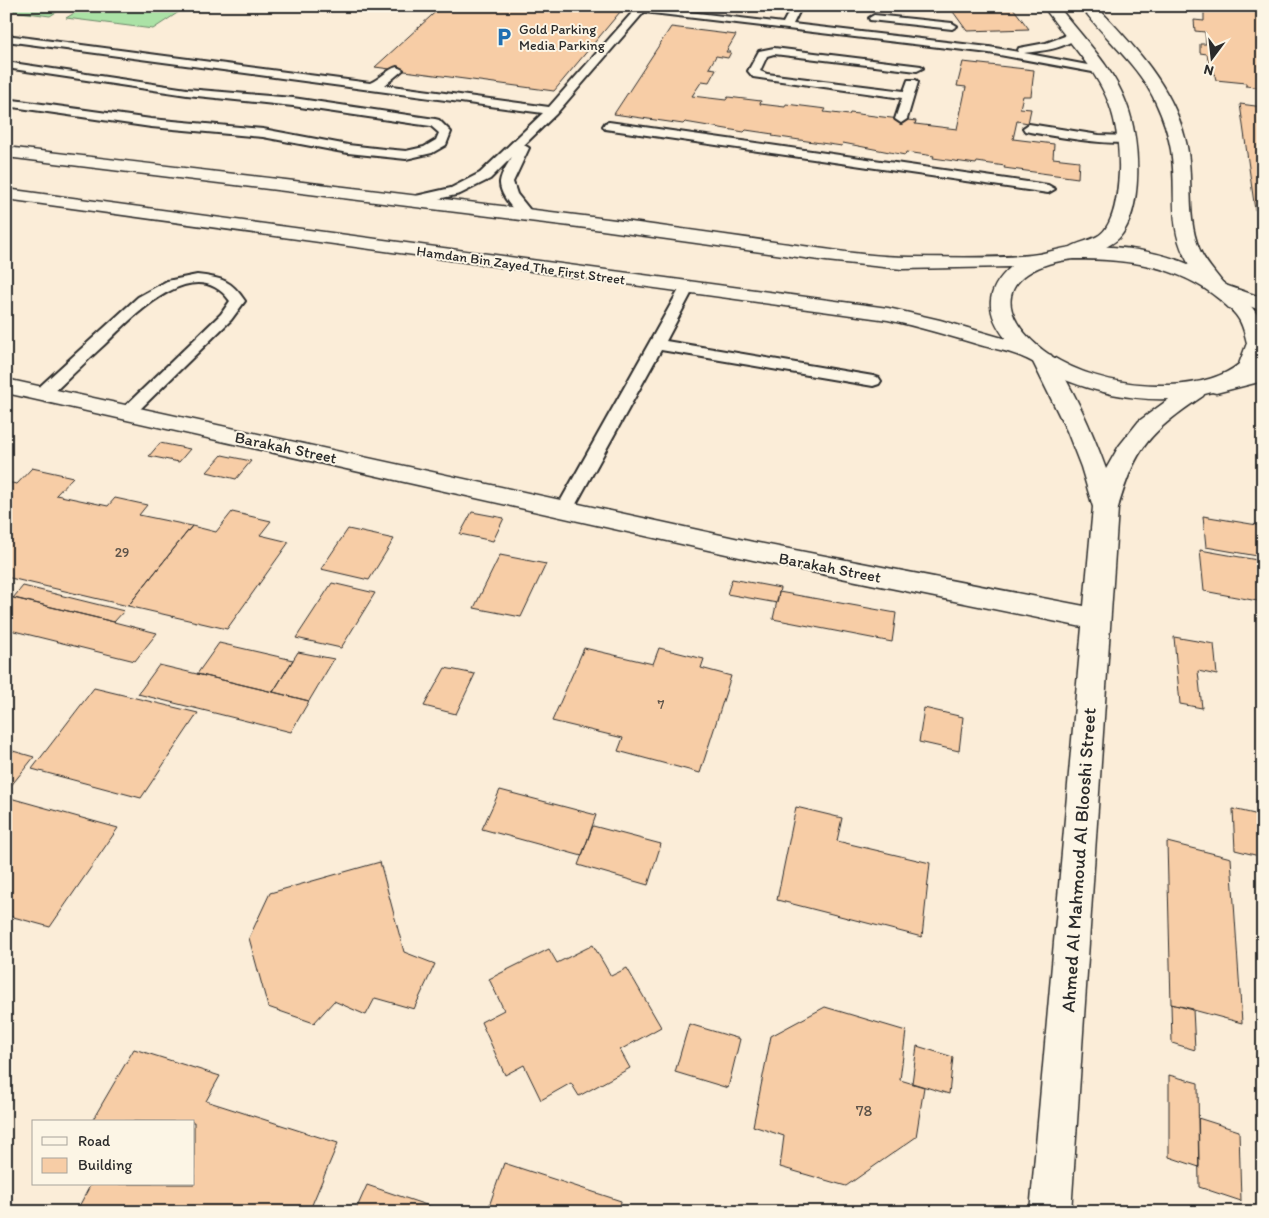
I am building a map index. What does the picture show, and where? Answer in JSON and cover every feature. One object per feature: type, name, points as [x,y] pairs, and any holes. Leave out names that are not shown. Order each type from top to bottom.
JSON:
[{"type":"street","points":[[6,152],[527,215],[902,263],[1037,261],[1074,253],[1099,243],[1109,236],[1116,228],[1125,194],[1128,167],[1122,117],[1114,94],[1050,6]]},
{"type":"street","points":[[1088,6],[1138,59],[1170,115],[1181,158],[1188,245],[1200,267],[1218,288]]},
{"type":"street","name":"Hamdan Bin Zayed The First Street","points":[[6,194],[888,314],[933,324],[1038,356]]},
{"type":"street","points":[[1074,253],[1132,256],[1162,263],[1190,273],[1218,288],[1263,305]]},
{"type":"street","points":[[1037,261],[1014,273],[1001,290],[1000,310],[1010,331],[1038,356],[1077,376],[1116,388],[1157,393],[1206,388],[1263,374]]},
{"type":"street","name":"Ahmed Al Mahmoud Al Blooshi Street","points":[[1050,1212],[1105,508],[1114,478],[1126,450],[1144,427],[1169,407],[1247,368],[1258,343],[1249,316],[1218,288]]},
{"type":"street","name":"Ahmed Al Mahmoud Al Blooshi Street","points":[[1038,356],[1080,429],[1099,480],[1105,508]]},
{"type":"street","name":"Barakah Street","points":[[6,386],[753,551],[1096,619]]},
{"type":"lane","points":[[786,26],[797,6]]},
{"type":"lane","points":[[868,36],[879,6]]},
{"type":"lane","points":[[412,201],[455,191],[477,181],[527,137],[552,111],[642,8],[868,36],[921,55]]},
{"type":"lane","points":[[874,18],[952,26]]},
{"type":"lane","points":[[908,95],[767,77],[757,75],[754,71],[763,53],[774,50],[921,55],[1041,48],[1060,43],[1073,36]]},
{"type":"lane","points":[[6,38],[552,111]]},
{"type":"lane","points":[[8,67],[47,44]]},
{"type":"lane","points":[[990,50],[1098,70]]},
{"type":"lane","points":[[901,119],[921,55]]},
{"type":"lane","points":[[6,102],[151,123],[263,133],[348,149],[406,155],[428,150],[442,142],[445,132],[435,123],[309,104],[188,92],[8,67]]},
{"type":"lane","points":[[371,87],[402,71],[398,83],[398,91]]},
{"type":"lane","points":[[609,126],[1048,189]]},
{"type":"lane","points":[[1029,128],[1099,139],[1126,140]]},
{"type":"lane","points":[[527,137],[505,181],[507,192],[527,215]]},
{"type":"lane","points":[[886,165],[890,152]]},
{"type":"lane","points":[[42,394],[143,300],[172,284],[196,280],[218,282],[229,289],[238,300],[226,317],[127,412]]},
{"type":"lane","points":[[565,509],[687,288]]},
{"type":"lane","points":[[656,344],[873,381]]},
{"type":"green space","points":[[6,6],[66,6],[50,16],[6,10]]},
{"type":"green space","points":[[86,6],[188,6],[153,29],[66,18]]},
{"type":"building","name":"Gold Parking Media Parking","points":[[442,6],[625,6],[554,91],[375,67]]},
{"type":"building","points":[[717,6],[756,6],[754,10]]},
{"type":"building","points":[[951,6],[1013,8],[1029,29],[967,31],[951,9],[954,9]]},
{"type":"building","points":[[1165,6],[1263,6],[1263,18],[1261,18],[1263,27],[1263,88],[1246,86],[1246,83],[1216,80],[1213,68],[1209,67],[1207,54],[1200,53],[1200,44],[1206,44],[1205,32],[1195,31],[1194,20],[1204,21],[1204,10]]},
{"type":"building","points":[[671,27],[736,35],[726,52],[731,52],[728,58],[716,56],[709,68],[716,69],[709,82],[702,81],[692,96],[726,100],[728,97],[761,101],[760,104],[785,107],[786,104],[826,109],[824,112],[849,115],[850,113],[916,121],[915,124],[957,129],[966,87],[957,86],[963,62],[1034,70],[1031,96],[1023,96],[1020,108],[1031,109],[1028,123],[1017,121],[1013,139],[1054,144],[1053,158],[1079,161],[1078,178],[1004,168],[1005,166],[977,162],[976,164],[933,158],[934,156],[906,152],[905,155],[843,143],[842,146],[772,136],[773,134],[746,130],[744,132],[685,122],[683,124],[614,114]]},
{"type":"building","points":[[1240,104],[1263,107],[1263,211],[1255,210]]},
{"type":"building","points":[[160,443],[190,449],[179,462],[149,456]]},
{"type":"building","points":[[222,455],[251,461],[236,479],[207,472]]},
{"type":"building","points":[[32,468],[73,477],[56,495],[108,506],[115,498],[147,505],[139,515],[192,526],[128,606],[6,577],[6,482],[17,484]]},
{"type":"building","points":[[232,512],[271,521],[260,535],[289,542],[227,629],[128,606],[192,526],[216,532]]},
{"type":"building","points":[[472,512],[504,518],[493,541],[460,534]]},
{"type":"building","points":[[1203,516],[1263,526],[1263,557],[1206,547]]},
{"type":"building","points":[[348,529],[394,539],[369,580],[321,569]]},
{"type":"building","points":[[1200,550],[1263,561],[1263,602],[1204,591]]},
{"type":"building","points":[[500,555],[546,564],[521,617],[474,608]]},
{"type":"building","points":[[732,579],[780,588],[777,603],[727,594]]},
{"type":"building","points":[[332,583],[375,593],[341,648],[296,638]]},
{"type":"building","points":[[23,586],[124,611],[114,622],[13,598]]},
{"type":"building","points":[[779,592],[896,613],[892,642],[773,619]]},
{"type":"building","points":[[6,596],[157,633],[135,661],[6,629]]},
{"type":"building","points":[[1174,637],[1214,644],[1217,675],[1198,671],[1202,708],[1180,704]]},
{"type":"building","points":[[219,643],[293,660],[273,692],[197,674]]},
{"type":"building","points":[[584,648],[653,664],[659,648],[704,659],[701,668],[731,676],[700,773],[618,751],[623,738],[552,721]]},
{"type":"building","points":[[298,652],[334,659],[309,701],[273,692]]},
{"type":"building","points":[[159,665],[309,701],[291,732],[138,694]]},
{"type":"building","points":[[445,668],[475,674],[456,714],[424,706]]},
{"type":"building","points":[[94,688],[198,713],[141,798],[32,769]]},
{"type":"building","points":[[924,708],[963,717],[959,751],[919,742]]},
{"type":"building","points":[[6,749],[34,757],[6,792]]},
{"type":"building","points":[[500,790],[596,815],[582,856],[482,829]]},
{"type":"building","points":[[10,798],[118,828],[50,927],[6,915],[6,803]]},
{"type":"building","points":[[796,807],[842,818],[837,841],[930,863],[922,937],[777,900]]},
{"type":"building","points":[[1233,809],[1263,816],[1263,857],[1235,850]]},
{"type":"building","points":[[593,826],[661,844],[648,885],[578,865]]},
{"type":"building","points":[[1167,842],[1231,858],[1242,1023],[1171,1004]]},
{"type":"building","points":[[380,862],[404,952],[435,964],[414,1009],[375,998],[366,1015],[334,1001],[314,1023],[268,1007],[249,938],[270,893]]},
{"type":"building","points":[[593,945],[611,976],[627,968],[661,1027],[620,1050],[630,1068],[579,1096],[571,1083],[541,1100],[524,1065],[505,1075],[481,1022],[504,1010],[489,979],[549,949],[557,963]]},
{"type":"building","points":[[1171,1004],[1193,1009],[1195,1050],[1172,1043]]},
{"type":"building","points":[[825,1007],[906,1031],[900,1080],[924,1087],[916,1137],[846,1186],[780,1167],[784,1136],[753,1126],[771,1036]]},
{"type":"building","points":[[689,1024],[740,1039],[728,1088],[675,1072]]},
{"type":"building","points":[[917,1046],[953,1057],[949,1094],[912,1083]]},
{"type":"building","points":[[134,1049],[220,1076],[206,1101],[338,1143],[309,1212],[76,1212],[90,1186],[195,1186],[195,1120],[93,1120]]},
{"type":"building","points":[[1169,1075],[1198,1083],[1199,1167],[1169,1157]]},
{"type":"building","points":[[1198,1118],[1239,1131],[1241,1201],[1199,1187]]},
{"type":"building","points":[[504,1163],[621,1201],[619,1212],[487,1212]]},
{"type":"building","points":[[367,1185],[447,1212],[355,1212]]},
{"type":"place","name":"Gold Parking Media Parking","points":[[504,37]]}]
